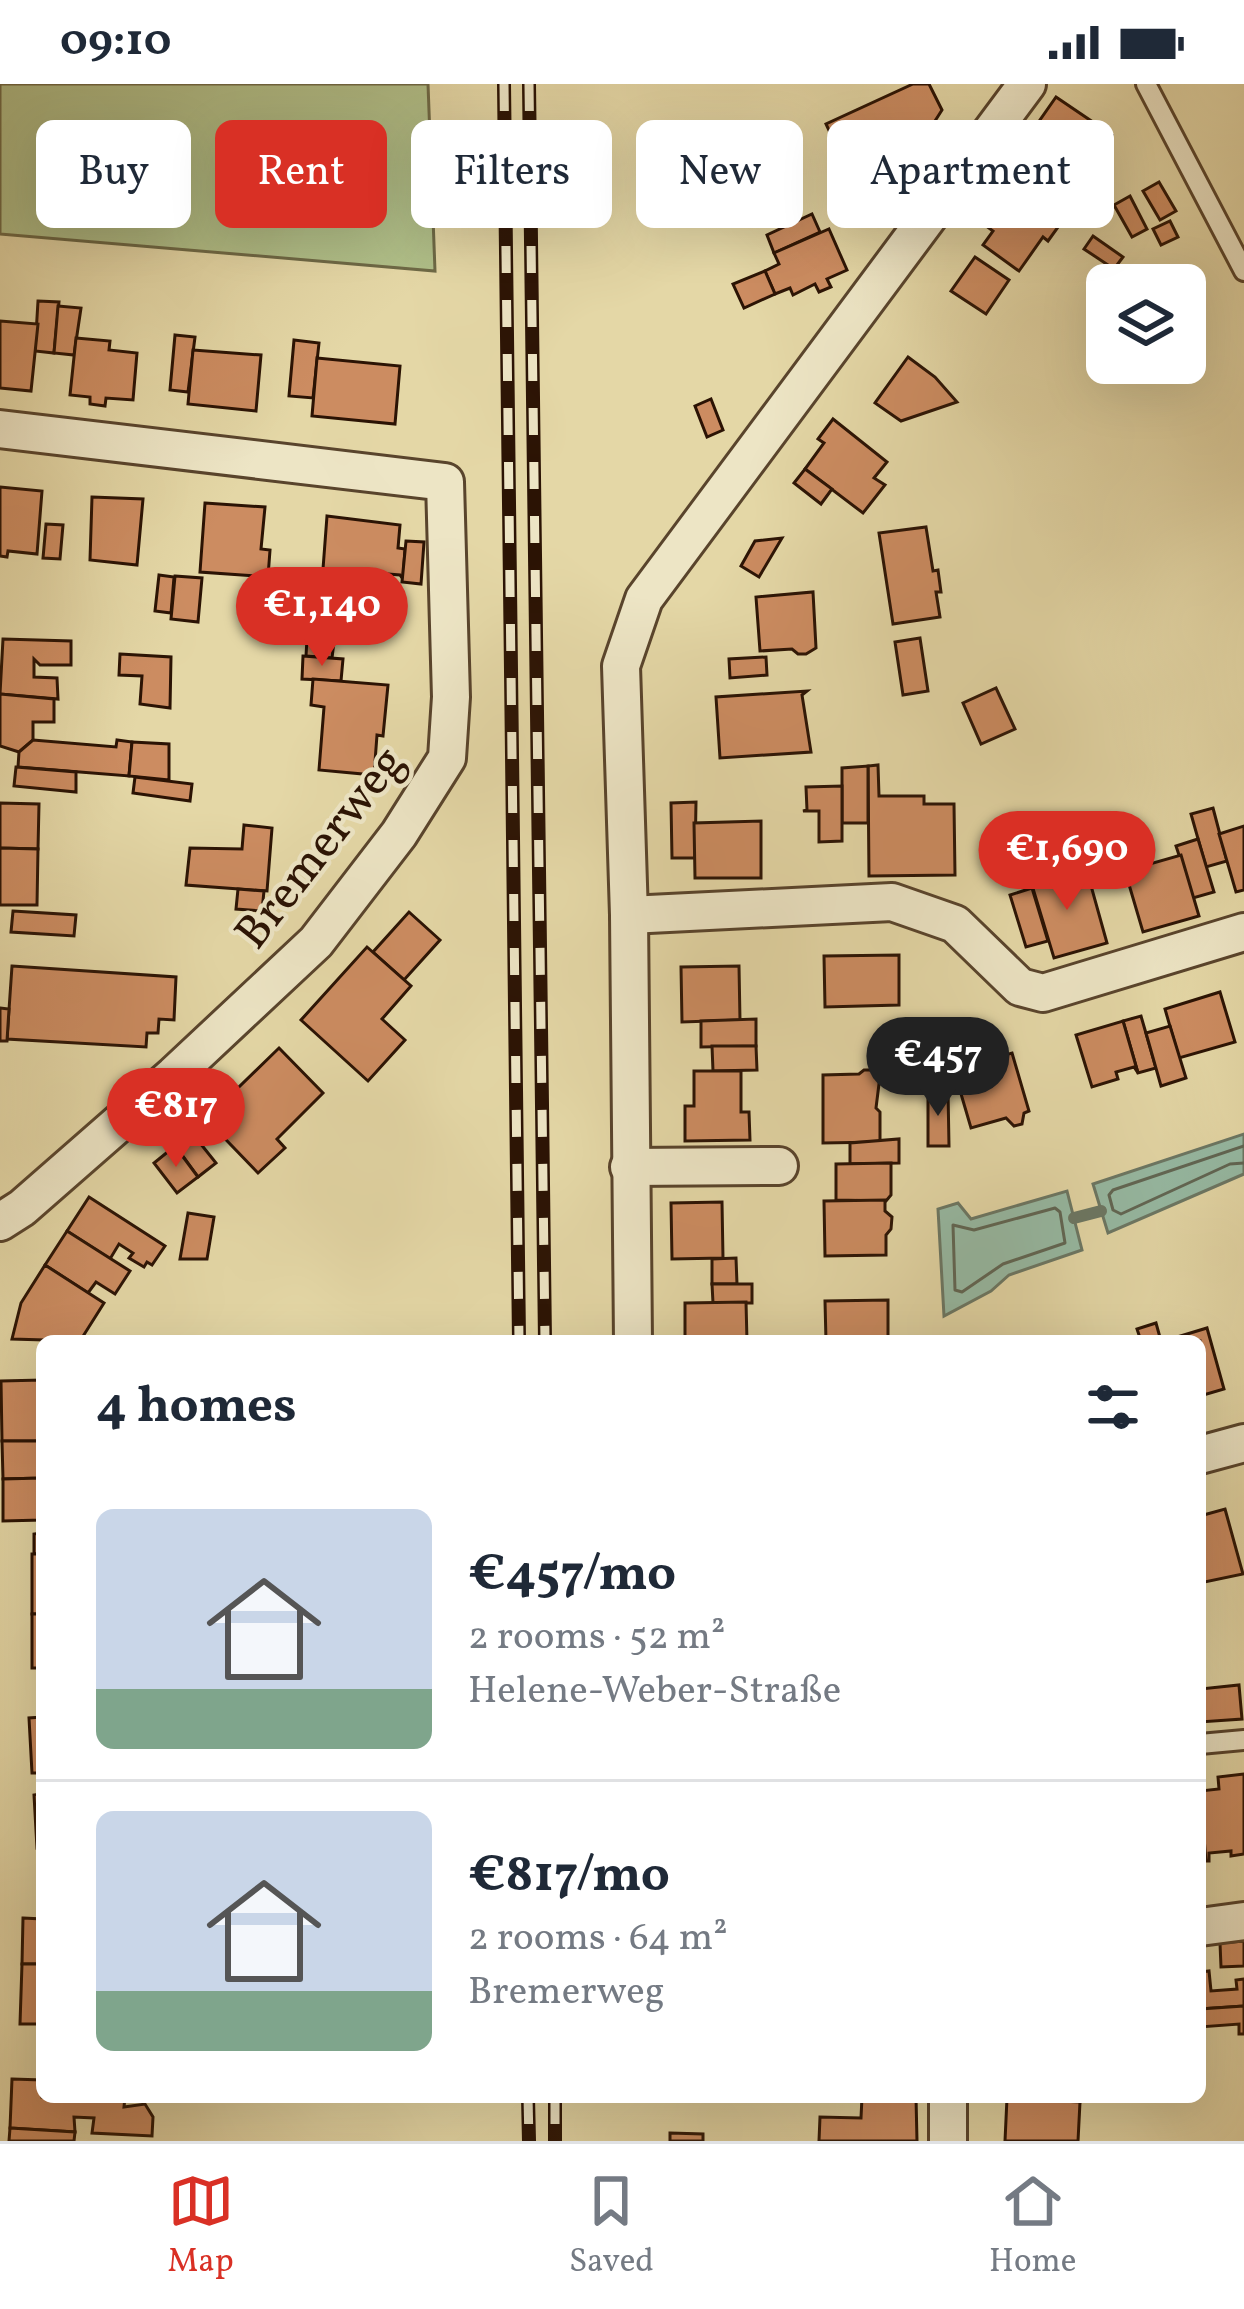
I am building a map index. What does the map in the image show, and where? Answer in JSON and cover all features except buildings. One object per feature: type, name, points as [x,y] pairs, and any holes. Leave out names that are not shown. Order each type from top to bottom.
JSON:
[{"type":"street","points":[[633,1335],[621,666],[644,598],[1027,84]]},
{"type":"street","name":"Bremerweg","points":[[0,429],[445,482],[452,697],[447,758],[399,834],[316,942],[174,1075],[0,1222]]},
{"type":"street","points":[[629,915],[892,902],[955,924],[1020,987],[1043,993],[1244,932]]},
{"type":"street","points":[[629,1167],[779,1166]]},
{"type":"street","points":[[1206,1453],[1244,1443]]},
{"type":"street","points":[[1206,1926],[1244,1922]]},
{"type":"street","points":[[947,2141],[948,2103]]},
{"type":"lane","points":[[1145,84],[1244,272]]},
{"type":"lane","points":[[1206,1743],[1244,1740]]},
{"type":"shaded area","points":[[0,84],[428,84],[429,120],[411,120],[411,228],[433,228],[435,271],[0,234]]},
{"type":"water","points":[[1244,1134],[1244,1174],[1108,1233],[1093,1184]]},
{"type":"water","points":[[1067,1191],[1082,1250],[1009,1275],[991,1291],[944,1316],[938,1209],[958,1203],[971,1219]]},
{"type":"waterway","points":[[1074,1218],[1101,1211]]},
{"type":"railway","points":[[504,84],[519,1335]]},
{"type":"railway","points":[[529,84],[545,1335]]},
{"type":"railway","points":[[528,2103],[529,2141]]},
{"type":"railway","points":[[555,2103],[555,2141]]}]
